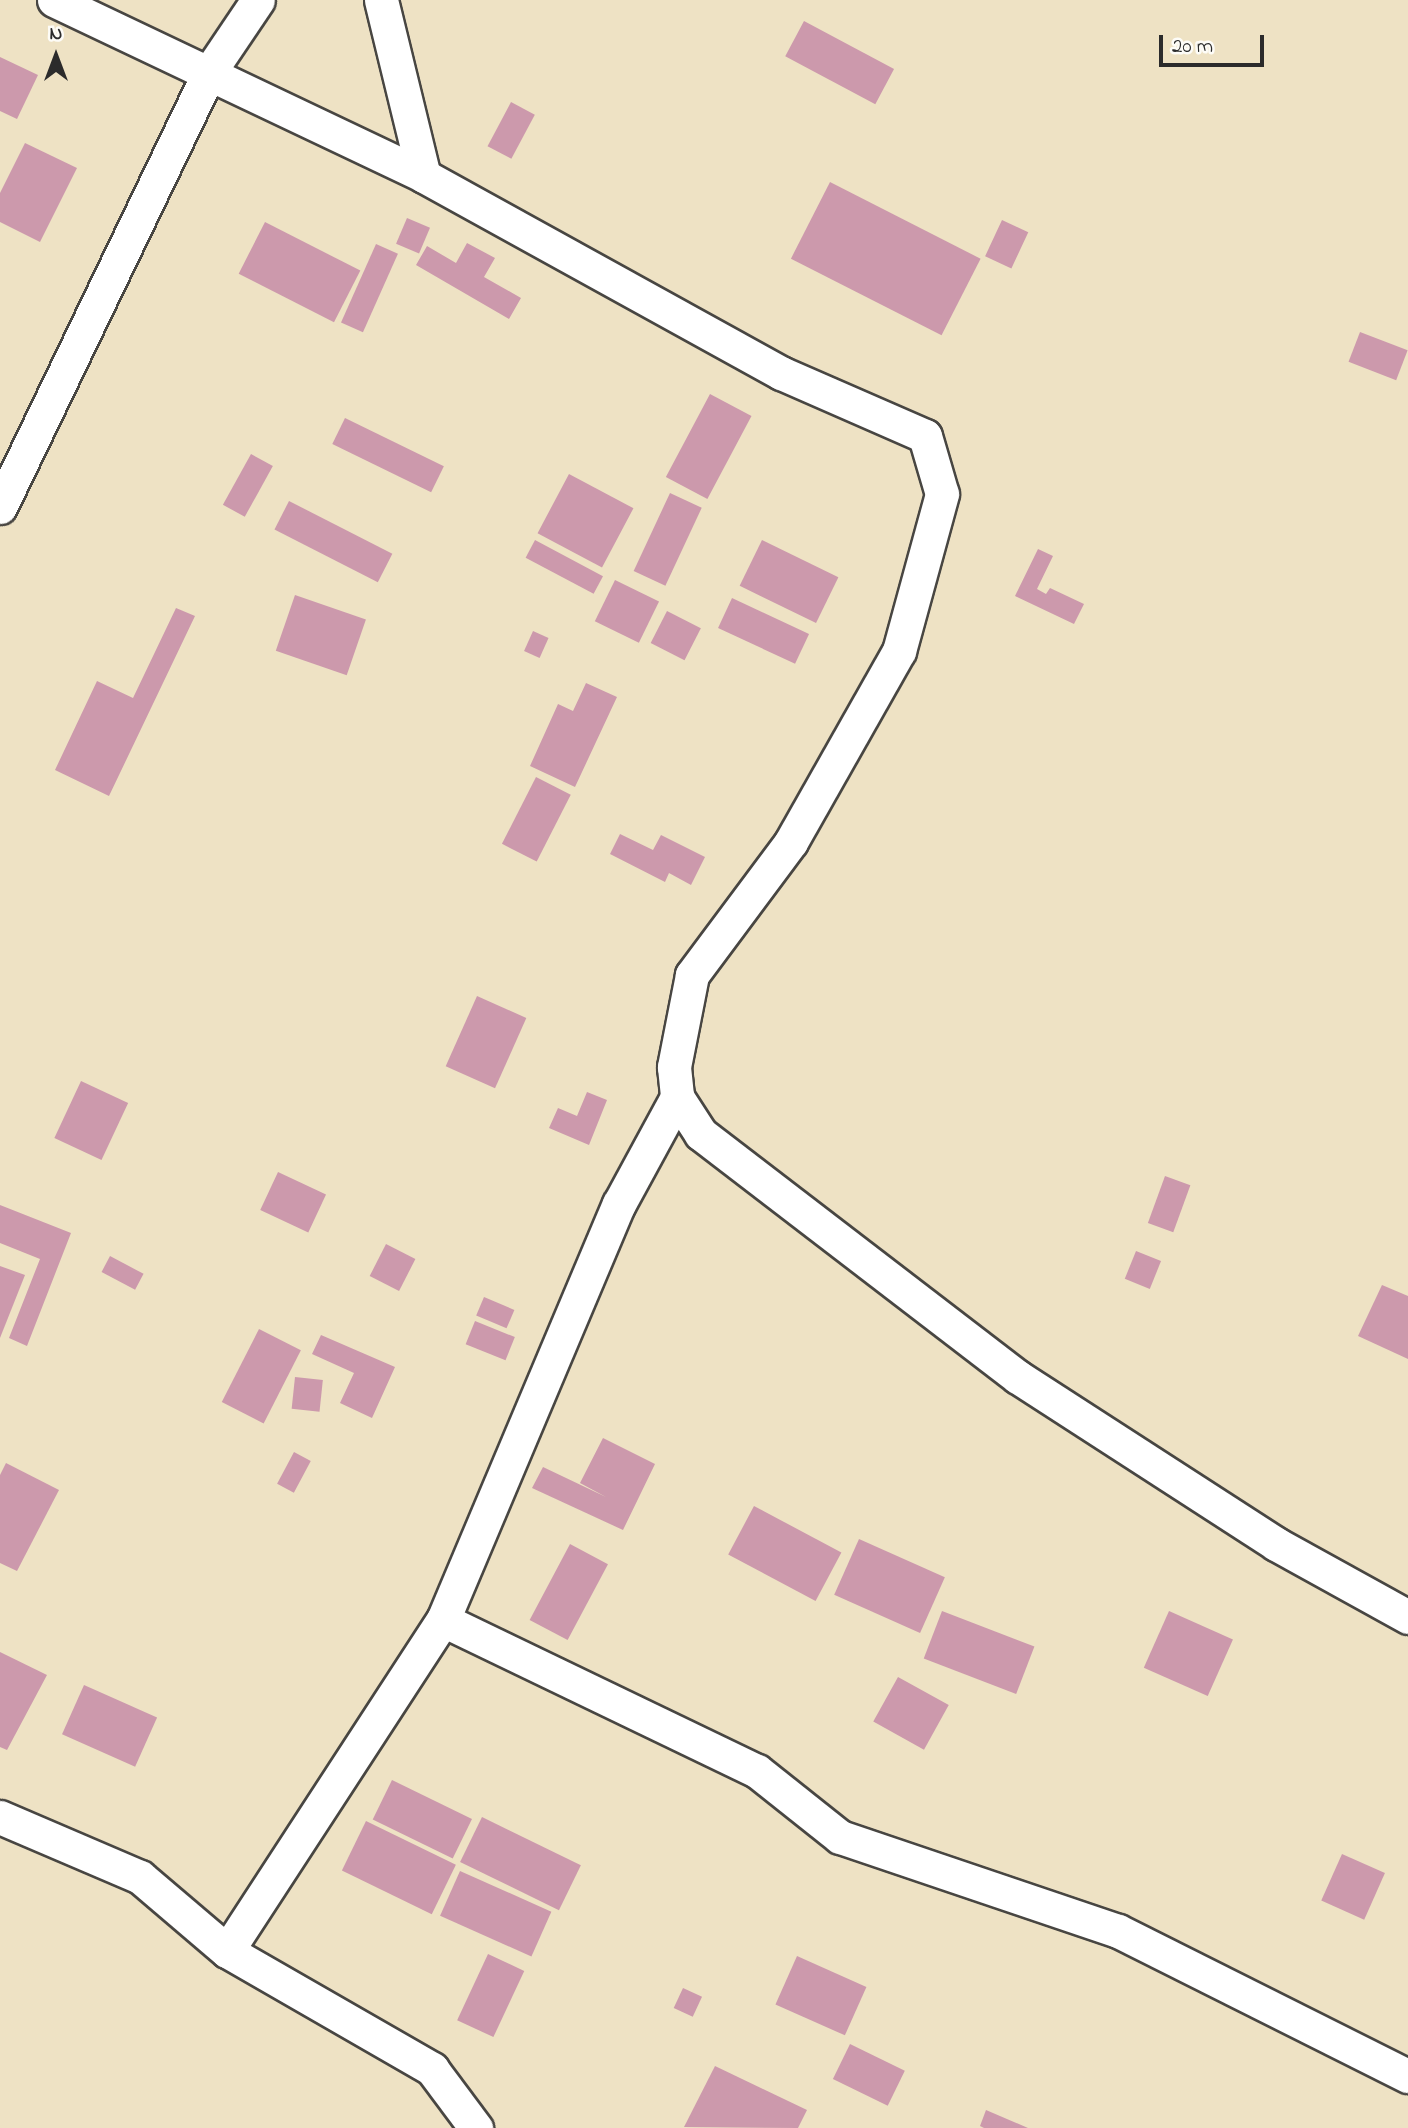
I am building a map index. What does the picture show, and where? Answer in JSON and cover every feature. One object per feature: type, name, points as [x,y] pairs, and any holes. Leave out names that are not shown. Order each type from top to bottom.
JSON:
[{"type":"street","points":[[54,0],[424,176],[780,373],[925,436],[942,494],[899,651],[791,842],[692,975],[674,1067],[677,1097],[701,1134],[1018,1377],[1276,1544],[1408,1617]]},
{"type":"street","points":[[0,507],[208,74],[258,0]]},
{"type":"street","points":[[381,0],[424,176]]},
{"type":"street","points":[[227,1951],[443,1620],[619,1204],[677,1097]]},
{"type":"street","points":[[443,1620],[757,1771],[840,1838],[1118,1931],[1408,2076]]},
{"type":"street","points":[[0,1817],[140,1877],[227,1951],[432,2069],[476,2128]]},
{"type":"building","points":[[804,21],[894,69],[875,104],[785,56]]},
{"type":"building","points":[[0,57],[38,75],[17,119],[0,111]]},
{"type":"building","points":[[511,102],[535,115],[511,159],[488,146]]},
{"type":"building","points":[[25,143],[77,168],[40,242],[0,222],[0,193]]},
{"type":"building","points":[[830,182],[981,259],[942,335],[791,259]]},
{"type":"building","points":[[407,218],[430,228],[419,254],[396,244]]},
{"type":"building","points":[[1002,220],[1028,232],[1011,269],[985,256]]},
{"type":"building","points":[[265,222],[360,271],[334,322],[239,274]]},
{"type":"building","points":[[467,243],[495,258],[484,277],[521,298],[509,319],[416,265],[427,246],[456,263]]},
{"type":"building","points":[[376,244],[398,254],[363,332],[341,323]]},
{"type":"building","points":[[1360,332],[1408,350],[1396,380],[1349,362]]},
{"type":"building","points":[[710,394],[751,416],[707,499],[666,477]]},
{"type":"building","points":[[345,418],[444,466],[431,492],[332,444]]},
{"type":"building","points":[[251,454],[273,466],[245,517],[223,505]]},
{"type":"building","points":[[569,474],[633,508],[602,567],[538,533]]},
{"type":"building","points":[[670,493],[702,508],[665,586],[634,571]]},
{"type":"building","points":[[289,501],[392,554],[378,582],[274,530]]},
{"type":"building","points":[[535,540],[603,576],[594,594],[526,558]]},
{"type":"building","points":[[762,540],[838,577],[816,623],[740,586]]},
{"type":"building","points":[[1038,549],[1053,556],[1037,589],[1046,594],[1050,588],[1084,604],[1074,624],[1015,596]]},
{"type":"building","points":[[615,580],[659,601],[639,643],[595,621]]},
{"type":"building","points":[[295,595],[366,619],[347,675],[276,651]]},
{"type":"building","points":[[732,598],[809,634],[795,664],[718,628]]},
{"type":"building","points":[[176,608],[195,616],[109,796],[55,770],[97,681],[133,698]]},
{"type":"building","points":[[667,611],[701,628],[685,660],[651,643]]},
{"type":"building","points":[[533,631],[549,638],[540,658],[524,651]]},
{"type":"building","points":[[586,683],[617,697],[575,787],[530,766],[558,704],[573,711]]},
{"type":"building","points":[[536,777],[571,795],[537,862],[502,844]]},
{"type":"building","points":[[620,834],[653,850],[661,835],[705,857],[691,885],[669,873],[665,882],[610,854]]},
{"type":"building","points":[[477,996],[526,1018],[495,1088],[446,1066]]},
{"type":"building","points":[[81,1081],[128,1103],[102,1160],[54,1138]]},
{"type":"building","points":[[587,1092],[607,1100],[589,1145],[549,1128],[558,1108],[577,1116]]},
{"type":"building","points":[[278,1172],[326,1194],[308,1232],[260,1210]]},
{"type":"building","points":[[1165,1176],[1190,1185],[1173,1232],[1148,1223]]},
{"type":"building","points":[[0,1205],[71,1233],[27,1346],[9,1338],[40,1259],[0,1243]]},
{"type":"building","points":[[386,1244],[415,1259],[399,1291],[370,1276]]},
{"type":"building","points":[[1136,1251],[1161,1261],[1150,1289],[1125,1279]]},
{"type":"building","points":[[110,1256],[144,1274],[135,1290],[102,1272]]},
{"type":"building","points":[[0,1266],[25,1275],[0,1338]]},
{"type":"building","points":[[1382,1285],[1408,1296],[1408,1359],[1358,1336]]},
{"type":"building","points":[[484,1297],[514,1310],[507,1328],[476,1315]]},
{"type":"building","points":[[475,1321],[515,1337],[506,1360],[466,1344]]},
{"type":"building","points":[[259,1329],[301,1350],[264,1423],[222,1402]]},
{"type":"building","points":[[321,1335],[395,1367],[372,1418],[340,1403],[354,1373],[312,1354]]},
{"type":"building","points":[[295,1377],[323,1380],[320,1412],[292,1409]]},
{"type":"building","points":[[603,1438],[655,1464],[623,1530],[532,1488],[543,1467],[606,1497],[580,1483]]},
{"type":"building","points":[[294,1452],[311,1461],[294,1493],[277,1484]]},
{"type":"building","points":[[6,1463],[59,1490],[17,1571],[0,1563],[0,1475]]},
{"type":"building","points":[[754,1506],[841,1552],[816,1601],[728,1555]]},
{"type":"building","points":[[859,1539],[945,1577],[920,1633],[834,1595]]},
{"type":"building","points":[[570,1544],[608,1564],[568,1640],[530,1620]]},
{"type":"building","points":[[942,1611],[1034,1646],[1016,1694],[924,1659]]},
{"type":"building","points":[[1169,1611],[1233,1639],[1208,1696],[1144,1668]]},
{"type":"building","points":[[0,1652],[47,1675],[7,1750],[0,1747]]},
{"type":"building","points":[[898,1677],[949,1705],[924,1750],[873,1722]]},
{"type":"building","points":[[84,1685],[157,1718],[135,1767],[62,1734]]},
{"type":"building","points":[[392,1780],[472,1819],[453,1859],[373,1820]]},
{"type":"building","points":[[482,1817],[581,1865],[559,1910],[460,1862]]},
{"type":"building","points":[[366,1821],[456,1865],[432,1914],[342,1870]]},
{"type":"building","points":[[1342,1854],[1385,1873],[1364,1920],[1321,1901]]},
{"type":"building","points":[[460,1871],[551,1912],[531,1956],[440,1916]]},
{"type":"building","points":[[488,1954],[524,1971],[493,2037],[457,2020]]},
{"type":"building","points":[[797,1956],[866,1987],[845,2035],[775,2004]]},
{"type":"building","points":[[683,1988],[702,1997],[693,2017],[674,2008]]},
{"type":"building","points":[[850,2044],[905,2071],[888,2106],[833,2079]]},
{"type":"building","points":[[715,2066],[807,2110],[798,2128],[684,2127]]},
{"type":"building","points":[[986,2110],[1028,2128],[984,2128],[980,2126]]}]
